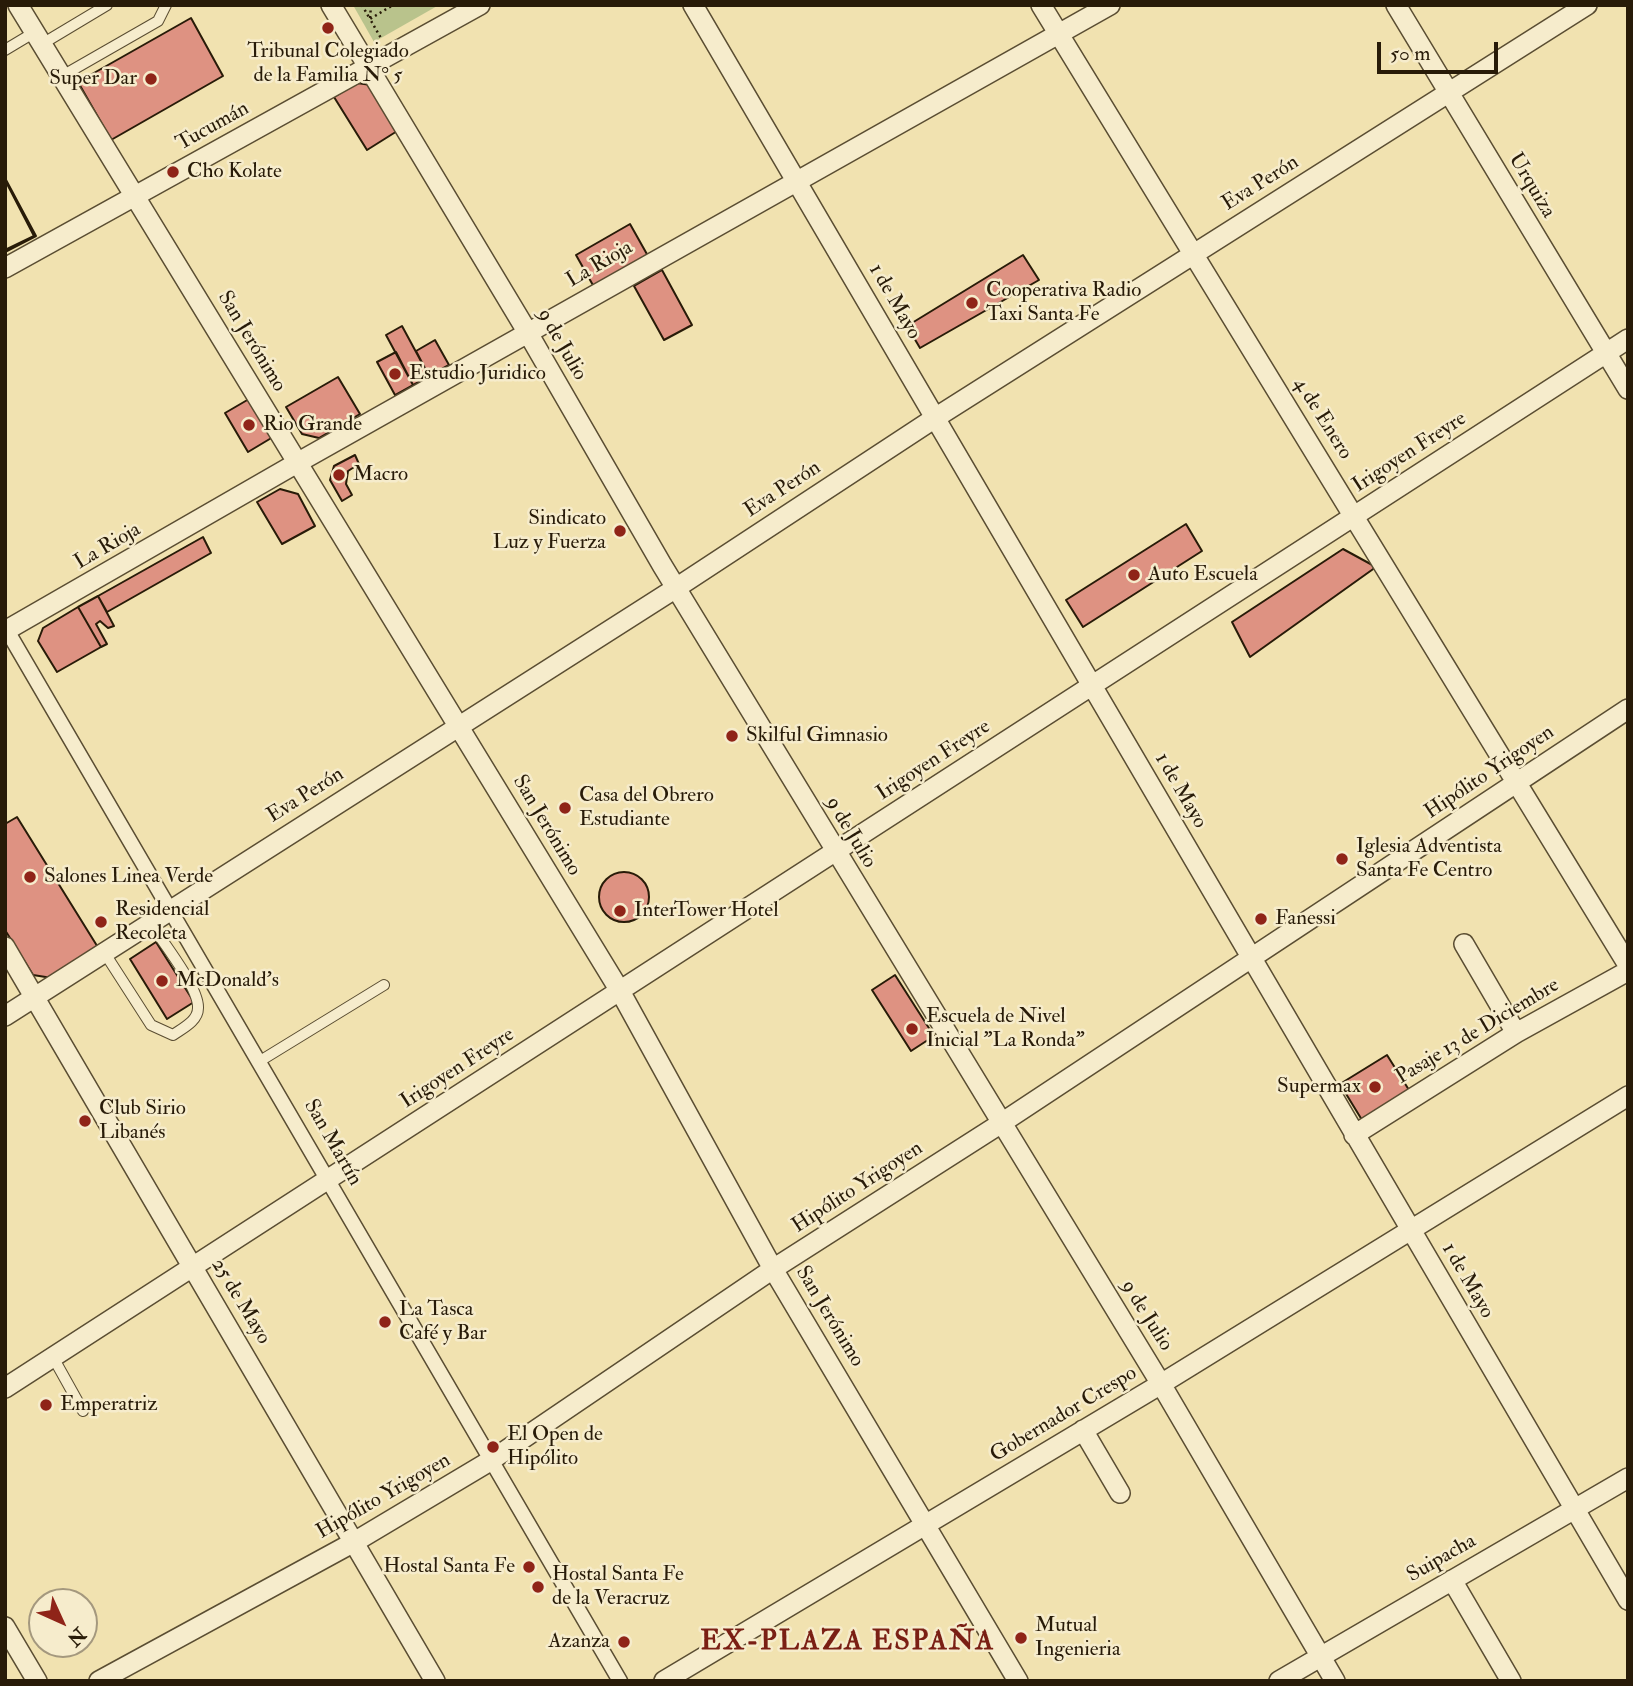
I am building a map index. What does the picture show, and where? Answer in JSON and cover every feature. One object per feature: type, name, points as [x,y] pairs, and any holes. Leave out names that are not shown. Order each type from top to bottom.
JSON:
[{"type":"street","name":"San Jerónimo","points":[[18,5],[137,196],[620,992],[773,1269],[927,1523],[1018,1681]]},
{"type":"street","name":"9 de Julio","points":[[331,5],[527,332],[676,588],[1000,1124],[1161,1384],[1335,1681]]},
{"type":"street","name":"Tucumán","points":[[5,268],[480,5]]},
{"type":"street","name":"1 de Mayo","points":[[693,5],[798,179],[1250,959],[1628,1600]]},
{"type":"street","name":"4 de Enero","points":[[1041,5],[1192,255],[1355,515],[1628,968]]},
{"type":"street","name":"La Rioja","points":[[6,629],[527,332],[1110,5]]},
{"type":"street","name":"Urquiza","points":[[1396,5],[1628,389]]},
{"type":"street","name":"Eva Perón","points":[[5,1016],[149,921],[676,588],[935,418],[1587,5]]},
{"type":"street","name":"Irigoyen Freyre","points":[[5,1388],[54,1359],[1628,339]]},
{"type":"street","name":"San Martín","points":[[6,629],[171,907],[620,1681]]},
{"type":"street","name":"Hipólito Yrigoyen","points":[[99,1681],[356,1541],[490,1461],[773,1269],[1000,1124],[1628,709]]},
{"type":"street","points":[[1464,944],[1516,1033]]},
{"type":"street","name":"25 de Mayo","points":[[5,947],[356,1541],[435,1681]]},
{"type":"street","name":"Pasaje 13 de Diciembre","points":[[1354,1135],[1516,1033],[1628,968]]},
{"type":"street","name":"Gobernador Crespo","points":[[664,1681],[1161,1384],[1628,1096]]},
{"type":"street","points":[[1083,1430],[1120,1493]]},
{"type":"street","name":"Suipacha","points":[[1279,1681],[1628,1478]]},
{"type":"street","points":[[1452,1580],[1511,1681]]},
{"type":"street","points":[[5,1628],[37,1681]]},
{"type":"lane","points":[[5,50],[38,38],[107,5]]},
{"type":"lane","points":[[62,76],[158,21],[166,5]]},
{"type":"lane","points":[[103,952],[151,1025],[173,1035],[193,1021],[198,1008],[194,992],[149,921]]},
{"type":"lane","points":[[260,1061],[384,985]]},
{"type":"lane","points":[[54,1359],[83,1411]]},
{"type":"path","points":[[362,5],[390,54]]},
{"type":"path","points":[[370,19],[371,5]]},
{"type":"path","points":[[370,19],[393,5]]},
{"type":"green space","points":[[353,5],[439,5],[374,42]]},
{"type":"building","name":"Super Dar","points":[[191,18],[223,76],[111,140],[78,82]]},
{"type":"building","points":[[357,83],[378,86],[402,128],[367,150],[334,97]]},
{"type":"building","points":[[5,178],[36,236],[5,252]]},
{"type":"building","points":[[5,180],[34,236],[5,250]]},
{"type":"building","points":[[630,224],[648,256],[594,287],[576,255]]},
{"type":"building","name":"Cooperativa Radio Taxi Santa Fe","points":[[1023,255],[1039,280],[920,348],[907,326]]},
{"type":"building","points":[[662,270],[692,325],[664,340],[634,286]]},
{"type":"building","points":[[402,326],[429,376],[413,385],[386,335]]},
{"type":"building","points":[[435,340],[449,365],[429,376],[416,351]]},
{"type":"building","name":"Estudio Juridico","points":[[396,352],[413,385],[395,395],[377,362]]},
{"type":"building","points":[[338,377],[360,414],[319,438],[302,434],[286,407]]},
{"type":"building","name":"Rio Grande","points":[[249,399],[273,437],[248,452],[225,413]]},
{"type":"building","name":"Macro","points":[[355,455],[359,464],[348,471],[346,484],[352,495],[342,501],[330,480],[334,466]]},
{"type":"building","points":[[280,489],[298,494],[315,526],[282,544],[257,502]]},
{"type":"building","name":"Auto Escuela","points":[[1186,524],[1202,551],[1083,627],[1066,600]]},
{"type":"building","points":[[203,537],[211,553],[107,612],[98,596]]},
{"type":"building","points":[[1343,549],[1376,567],[1250,657],[1232,622]]},
{"type":"building","points":[[98,596],[114,626],[108,628],[100,621],[96,624],[107,644],[101,647],[78,607]]},
{"type":"building","points":[[78,607],[101,647],[57,672],[38,641],[43,628]]},
{"type":"building","name":"Salones Linea Verde","points":[[17,817],[99,949],[52,978],[33,975],[5,930],[5,824]]},
{"type":"building","points":[[624,872],[642,879],[649,897],[642,915],[624,922],[606,915],[599,897],[606,879]]},
{"type":"building","name":"McDonald's","points":[[156,942],[194,1002],[167,1019],[130,959]]},
{"type":"building","points":[[895,975],[934,1036],[911,1051],[872,990]]},
{"type":"building","name":"Supermax","points":[[1387,1055],[1409,1090],[1362,1120],[1340,1084]]},
{"type":"place","name":"Tribunal Colegiado de la Familia N° 5","points":[[328,28]]},
{"type":"place","name":"Super Dar","points":[[151,79]]},
{"type":"place","name":"Cho Kolate","points":[[173,172]]},
{"type":"place","name":"Cooperativa Radio Taxi Santa Fe","points":[[972,303]]},
{"type":"place","name":"Estudio Juridico","points":[[395,374]]},
{"type":"place","name":"Rio Grande","points":[[249,425]]},
{"type":"place","name":"Macro","points":[[339,475]]},
{"type":"place","name":"Sindicato Luz y Fuerza","points":[[620,531]]},
{"type":"place","name":"Auto Escuela","points":[[1134,575]]},
{"type":"place","name":"Skilful Gimnasio","points":[[732,736]]},
{"type":"place","name":"Casa del Obrero Estudiante","points":[[565,808]]},
{"type":"place","name":"Iglesia Adventista Santa Fe Centro","points":[[1342,859]]},
{"type":"place","name":"Salones Linea Verde","points":[[30,877]]},
{"type":"place","name":"InterTower Hotel","points":[[620,911]]},
{"type":"place","name":"Fanessi","points":[[1261,919]]},
{"type":"place","name":"Residencial Recoleta","points":[[101,922]]},
{"type":"place","name":"McDonald's","points":[[162,981]]},
{"type":"place","name":"Escuela de Nivel Inicial \"La Ronda\"","points":[[912,1029]]},
{"type":"place","name":"Supermax","points":[[1375,1087]]},
{"type":"place","name":"Club Sirio Libanés","points":[[85,1121]]},
{"type":"place","name":"La Tasca Café y Bar","points":[[385,1322]]},
{"type":"place","name":"Emperatriz","points":[[46,1405]]},
{"type":"place","name":"El Open de Hipólito","points":[[493,1447]]},
{"type":"place","name":"Hostal Santa Fe","points":[[529,1567]]},
{"type":"place","name":"Hostal Santa Fe de la Veracruz","points":[[538,1587]]},
{"type":"place","name":"Mutual Ingenieria","points":[[1021,1638]]},
{"type":"place","name":"Azanza","points":[[624,1642]]},
{"type":"district","name":"EX-PLAZA ESPAÑA","points":[[848,1643]]}]
